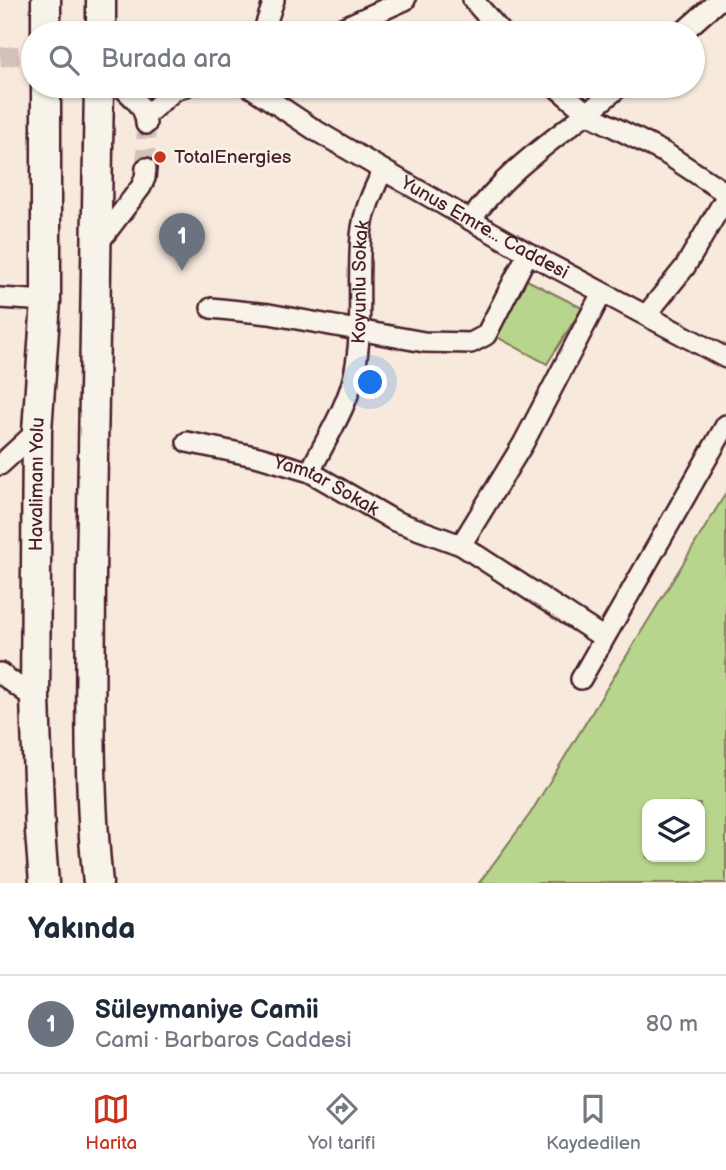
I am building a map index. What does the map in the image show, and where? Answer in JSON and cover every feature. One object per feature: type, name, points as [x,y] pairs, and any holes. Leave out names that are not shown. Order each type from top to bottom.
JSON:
[{"type":"highway","points":[[46,21],[47,0]]},
{"type":"highway","points":[[100,21],[101,0]]},
{"type":"highway","name":"Havalimanı Yolu","points":[[44,883],[35,699],[37,431],[46,301],[46,98]]},
{"type":"highway","points":[[98,883],[93,839],[90,735],[99,98]]},
{"type":"street","points":[[267,21],[274,0]]},
{"type":"street","points":[[358,21],[405,0]]},
{"type":"street","points":[[473,0],[491,21]]},
{"type":"street","points":[[695,21],[719,0]]},
{"type":"street","points":[[133,98],[141,106],[146,119],[167,98]]},
{"type":"street","name":"Yunus Emre... Caddesi","points":[[267,98],[315,130],[528,253],[726,358]]},
{"type":"street","points":[[569,98],[588,114],[665,153],[726,195],[685,267],[647,314]]},
{"type":"street","points":[[471,220],[488,195],[512,171],[606,98]]},
{"type":"street","points":[[96,246],[141,187],[146,168]]},
{"type":"street","name":"Koyunlu Sokak","points":[[310,472],[344,405],[354,376],[360,331],[361,235],[368,202],[383,170]]},
{"type":"street","points":[[211,308],[270,314],[424,342],[471,343],[486,335],[528,253]]},
{"type":"street","points":[[461,545],[523,444],[602,293]]},
{"type":"street","points":[[0,298],[46,301]]},
{"type":"street","points":[[581,679],[726,425]]},
{"type":"street","points":[[0,465],[37,431]]},
{"type":"street","name":"Yamtar Sokak","points":[[187,442],[259,457],[310,472],[395,522],[461,545],[604,638]]},
{"type":"street","points":[[0,673],[35,699]]},
{"type":"green space","points":[[525,279],[582,308],[547,364],[497,337]]},
{"type":"green space","points":[[726,493],[726,883],[479,883],[530,814]]},
{"type":"tunnel","points":[[0,57],[21,55]]},
{"type":"tunnel","points":[[146,124],[146,168]]},
{"type":"place","name":"TotalEnergies","points":[[160,157]]},
{"type":"place","name":"Süleymaniye Camii","points":[[182,271]]}]
